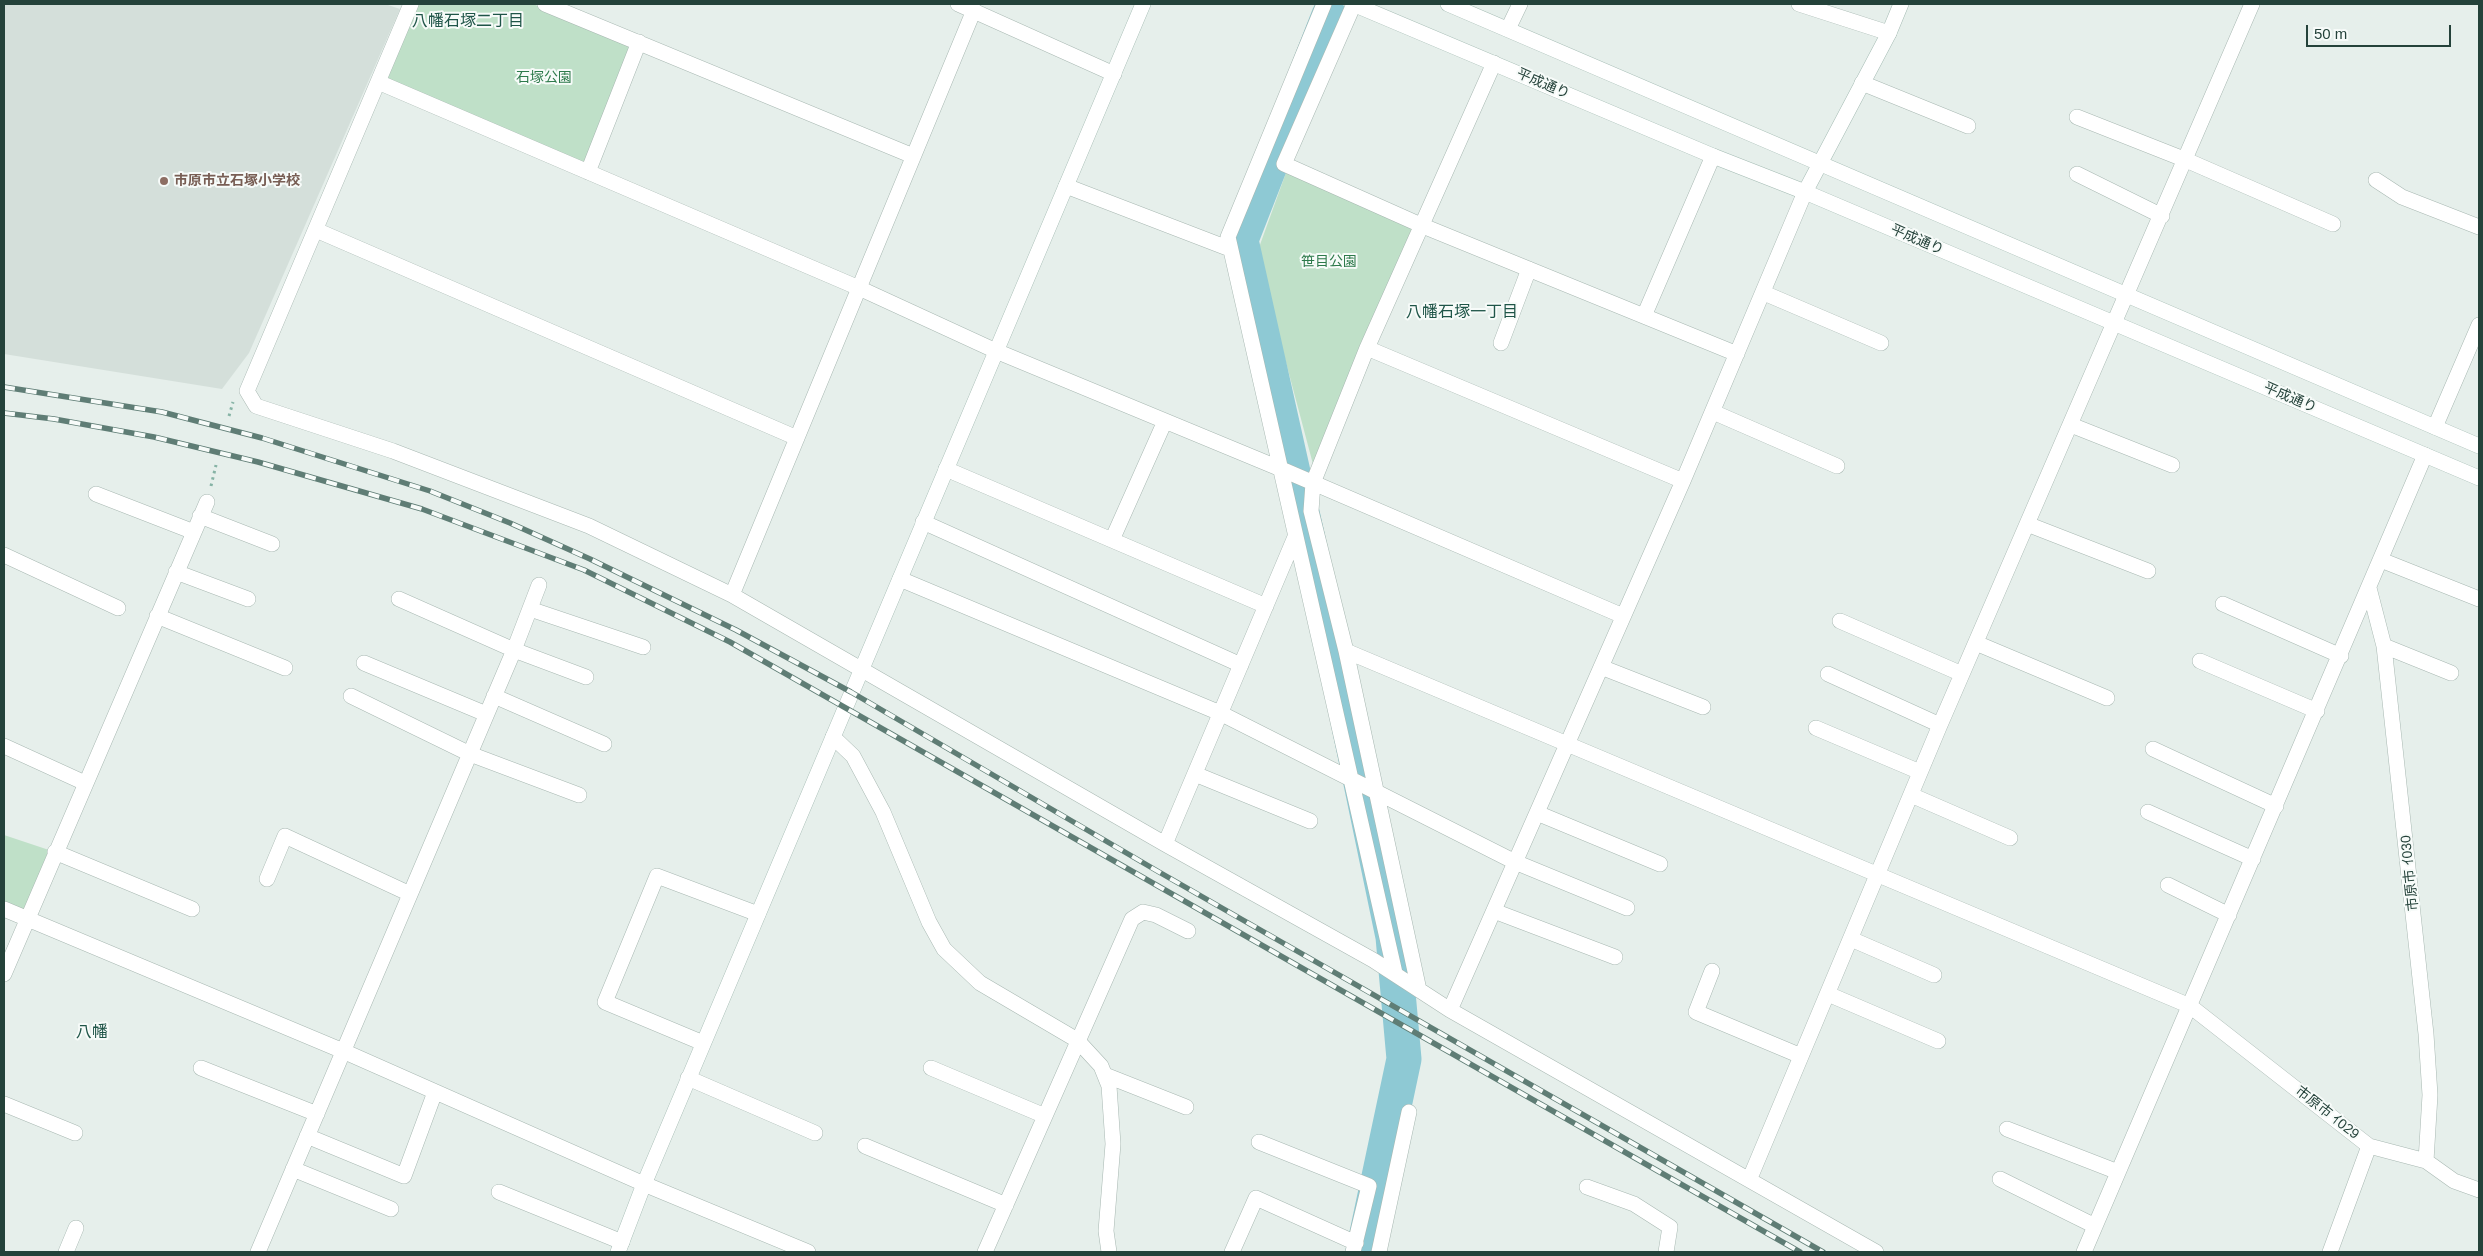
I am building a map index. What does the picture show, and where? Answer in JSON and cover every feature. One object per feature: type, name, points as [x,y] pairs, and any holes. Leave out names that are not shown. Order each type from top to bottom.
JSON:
[{"type":"street","points":[[411,4],[247,391],[256,406],[394,450],[589,526],[732,595],[860,670],[1395,974],[1450,1010],[1750,1178],[1876,1252]]},
{"type":"street","points":[[545,4],[913,156]]},
{"type":"street","points":[[958,4],[1114,74]]},
{"type":"street","points":[[500,1192],[620,1247],[688,1078],[1143,4]]},
{"type":"street","points":[[1324,4],[1228,237],[1281,469],[1294,538],[1395,974]]},
{"type":"street","points":[[1354,4],[1284,164],[1423,226],[1737,354]]},
{"type":"street","name":"平成通り","points":[[1354,4],[1713,156],[1806,192],[2114,325],[2479,478]]},
{"type":"street","points":[[1448,4],[2479,446]]},
{"type":"street","points":[[1508,29],[1520,4]]},
{"type":"street","points":[[1799,4],[1889,33]]},
{"type":"street","points":[[1450,1010],[1683,481],[1806,192],[1889,33],[1902,4]]},
{"type":"street","points":[[1750,1178],[1940,725],[2162,216],[2252,4]]},
{"type":"street","points":[[732,595],[974,10]]},
{"type":"street","points":[[588,172],[639,42]]},
{"type":"street","points":[[1419,990],[1346,651],[1311,511],[1313,483],[1368,348],[1494,63]]},
{"type":"street","points":[[378,82],[859,288],[996,351],[1281,469],[1623,616]]},
{"type":"street","points":[[1862,83],[1968,126]]},
{"type":"street","points":[[2077,117],[2186,160],[2333,224]]},
{"type":"street","points":[[1644,316],[1713,156]]},
{"type":"street","points":[[2077,174],[2162,216]]},
{"type":"street","points":[[2376,180],[2402,197],[2479,227]]},
{"type":"street","points":[[1066,186],[1230,249]]},
{"type":"street","points":[[316,230],[797,438]]},
{"type":"street","points":[[1501,343],[1529,270]]},
{"type":"street","points":[[1764,293],[1881,343]]},
{"type":"street","points":[[2435,427],[2479,326]]},
{"type":"street","points":[[1368,348],[1683,481]]},
{"type":"street","points":[[1713,412],[1837,466]]},
{"type":"street","points":[[1112,540],[1165,421]]},
{"type":"street","points":[[2070,425],[2172,465]]},
{"type":"street","points":[[2084,1252],[2341,656],[2425,455]]},
{"type":"street","points":[[946,469],[1266,606]]},
{"type":"street","points":[[96,494],[194,532]]},
{"type":"street","points":[[4,974],[26,918],[207,502]]},
{"type":"street","points":[[200,516],[272,544]]},
{"type":"street","points":[[923,522],[1241,665]]},
{"type":"street","points":[[2028,524],[2148,571]]},
{"type":"street","points":[[1165,844],[1294,538]]},
{"type":"street","points":[[4,555],[118,608]]},
{"type":"street","points":[[2381,560],[2479,599]]},
{"type":"street","points":[[176,572],[248,599]]},
{"type":"street","points":[[900,579],[1220,713],[1349,776],[1515,862],[1627,908]]},
{"type":"street","points":[[258,1252],[514,650],[539,585]]},
{"type":"street","name":"市原市 ｲ030","points":[[2369,588],[2384,646],[2426,1034],[2430,1096],[2426,1161]]},
{"type":"street","points":[[399,599],[514,650],[586,677]]},
{"type":"street","points":[[2223,604],[2341,656]]},
{"type":"street","points":[[530,609],[642,647]]},
{"type":"street","points":[[157,616],[285,668]]},
{"type":"street","points":[[1840,621],[1962,674]]},
{"type":"street","points":[[1976,643],[2107,698]]},
{"type":"street","points":[[2384,646],[2451,672]]},
{"type":"street","name":"市原市 ｲ029","points":[[1346,651],[1568,742],[1878,876],[2190,1006],[2369,1146],[2426,1161],[2454,1181],[2479,1190]]},
{"type":"street","points":[[2200,661],[2317,711]]},
{"type":"street","points":[[364,663],[486,714]]},
{"type":"street","points":[[1601,667],[1703,708]]},
{"type":"street","points":[[1828,674],[1940,725]]},
{"type":"street","points":[[351,696],[470,754],[579,795]]},
{"type":"street","points":[[494,696],[604,744]]},
{"type":"street","points":[[1816,728],[1920,772]]},
{"type":"street","points":[[833,737],[854,756],[884,812],[930,922],[944,949],[980,983],[1077,1040],[1101,1066],[1109,1086],[1113,1144],[1106,1230],[1109,1252]]},
{"type":"street","points":[[4,746],[85,783]]},
{"type":"street","points":[[2154,749],[2276,806]]},
{"type":"street","points":[[1195,774],[1310,821]]},
{"type":"street","points":[[1911,795],[2010,838]]},
{"type":"street","points":[[2148,812],[2253,859]]},
{"type":"street","points":[[1537,813],[1660,864]]},
{"type":"street","points":[[267,880],[285,836],[410,894]]},
{"type":"street","points":[[55,852],[192,909]]},
{"type":"street","points":[[703,1043],[605,1002],[657,876],[758,914]]},
{"type":"street","points":[[2168,885],[2229,915]]},
{"type":"street","points":[[4,909],[343,1051],[644,1184],[808,1252]]},
{"type":"street","points":[[1494,911],[1615,957]]},
{"type":"street","points":[[985,1252],[1132,919],[1143,912],[1156,915],[1188,931]]},
{"type":"street","points":[[1851,939],[1934,975]]},
{"type":"street","points":[[1712,971],[1696,1012],[1801,1056]]},
{"type":"street","points":[[1828,994],[1938,1041]]},
{"type":"street","points":[[201,1068],[316,1114]]},
{"type":"street","points":[[931,1068],[1045,1116]]},
{"type":"street","points":[[1105,1075],[1186,1107]]},
{"type":"street","points":[[688,1078],[815,1133]]},
{"type":"street","points":[[307,1136],[404,1176],[435,1092]]},
{"type":"street","points":[[4,1104],[74,1133]]},
{"type":"street","points":[[1379,1252],[1409,1112]]},
{"type":"street","points":[[2007,1129],[2118,1172]]},
{"type":"street","points":[[1232,1252],[1256,1198],[1355,1248],[1369,1186],[1259,1142]]},
{"type":"street","points":[[866,1146],[1006,1204]]},
{"type":"street","points":[[2330,1252],[2369,1146]]},
{"type":"street","points":[[293,1170],[391,1209]]},
{"type":"street","points":[[2000,1179],[2095,1226]]},
{"type":"street","points":[[1586,1187],[1634,1204],[1670,1227],[1666,1252]]},
{"type":"street","points":[[66,1252],[76,1228]]},
{"type":"path","points":[[207,502],[216,466]]},
{"type":"shaded area","name":"市原市立石塚小学校","points":[[4,4],[385,4],[400,9],[249,353],[222,389],[4,354]]},
{"type":"green space","name":"石塚公園","points":[[417,4],[533,4],[633,45],[586,166],[385,79]]},
{"type":"green space","name":"笹目公園","points":[[1287,170],[1417,228],[1314,468],[1257,253]]},
{"type":"green space","points":[[4,835],[55,852],[26,918],[4,909]]},
{"type":"waterway","points":[[1329,15],[1241,240],[1338,673],[1393,937],[1404,1059],[1363,1252]]},
{"type":"railway","points":[[4,387],[162,412],[262,438],[430,491],[510,523],[590,559],[736,630],[851,692],[1159,872],[1823,1252]]},
{"type":"railway","points":[[4,413],[54,419],[154,437],[258,462],[422,509],[584,570],[730,642],[1800,1252]]},
{"type":"place","name":"市原市立石塚小学校","points":[[164,181]]},
{"type":"district","name":"八幡石塚二丁目","points":[[468,22]]},
{"type":"district","name":"八幡石塚一丁目","points":[[1462,313]]},
{"type":"district","name":"八幡","points":[[92,1033]]}]
